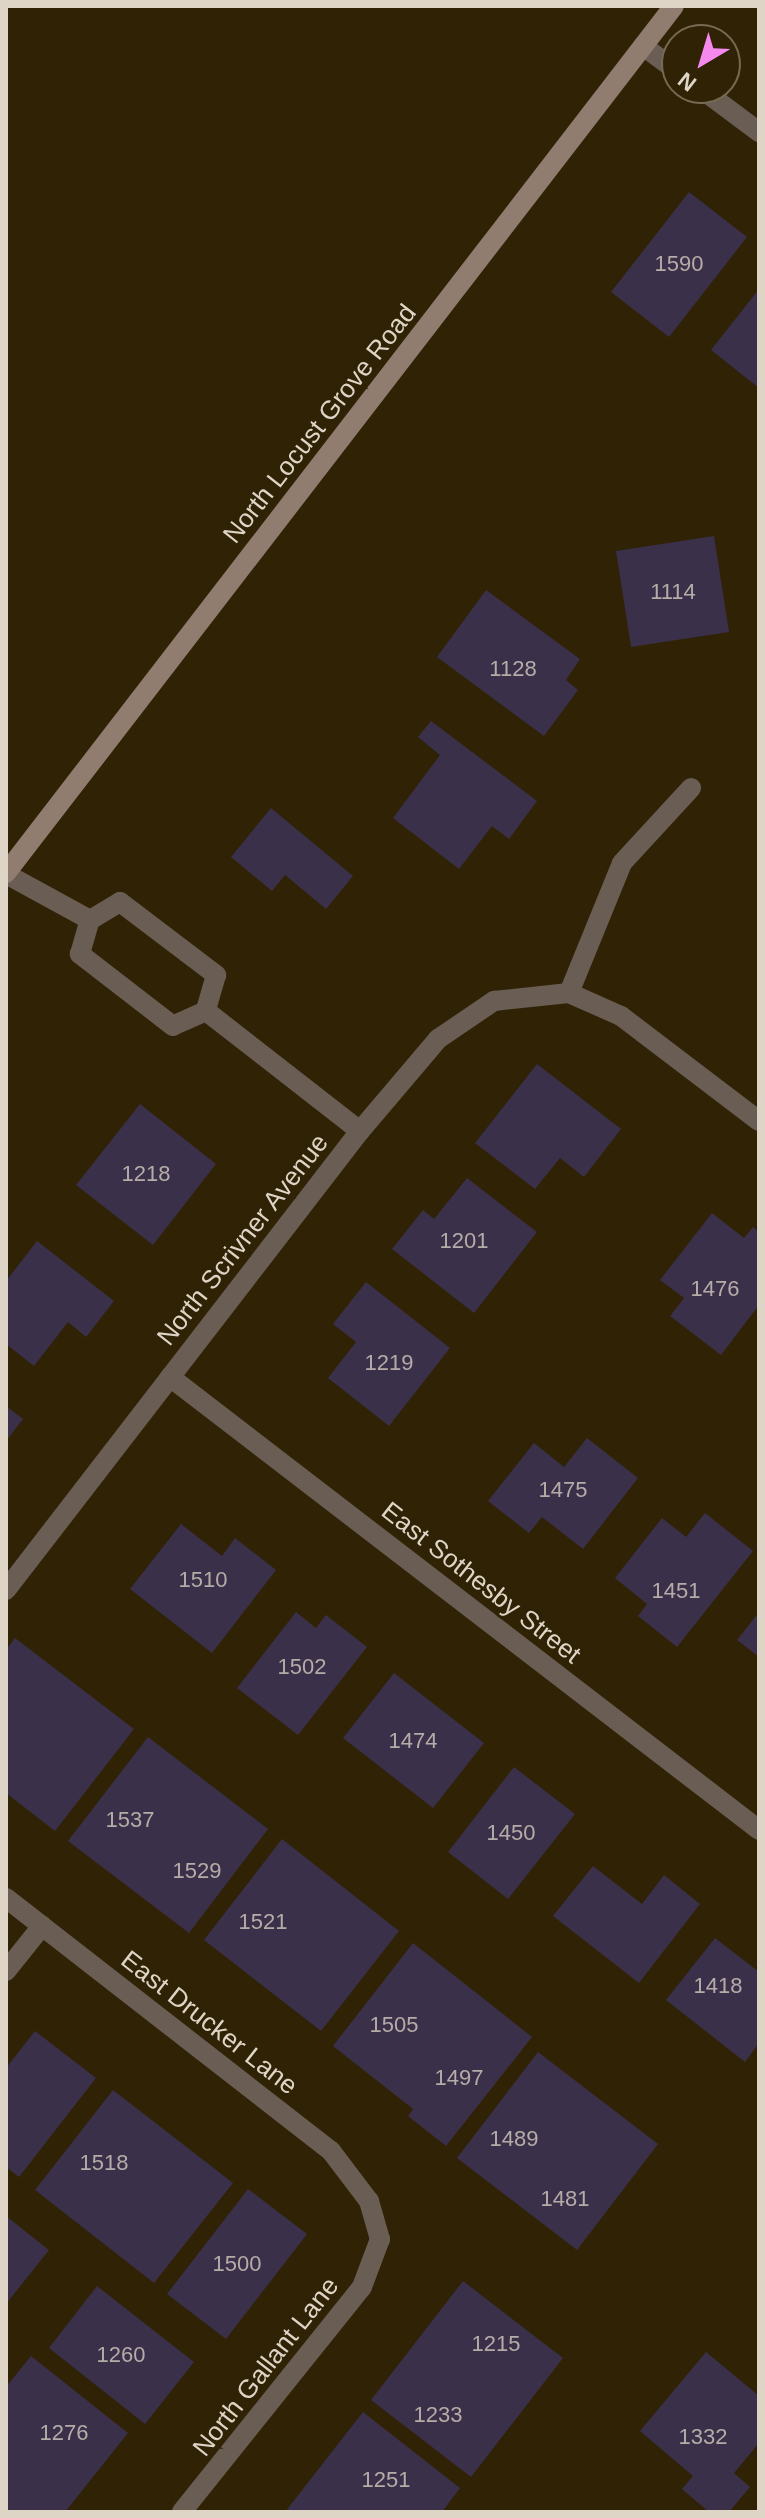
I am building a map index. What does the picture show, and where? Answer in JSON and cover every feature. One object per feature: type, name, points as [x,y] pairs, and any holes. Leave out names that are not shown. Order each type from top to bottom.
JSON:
[{"type":"main road","name":"North Locust Grove Road","points":[[6,874],[674,6]]},
{"type":"street","points":[[643,46],[661,59]]},
{"type":"street","points":[[721,104],[759,132]]},
{"type":"street","points":[[691,788],[622,863],[569,993],[621,1016],[759,1121]]},
{"type":"street","points":[[6,874],[90,920]]},
{"type":"street","points":[[120,902],[216,975],[206,1011],[173,1026],[80,954],[90,920],[120,902]]},
{"type":"street","name":"North Scrivner Avenue","points":[[6,1590],[360,1131],[438,1039],[494,1001],[569,993]]},
{"type":"street","points":[[206,1011],[360,1131]]},
{"type":"street","name":"East Sothesby Street","points":[[170,1377],[759,1830]]},
{"type":"street","name":"East Drucker Lane","points":[[6,1898],[331,2151],[369,2201]]},
{"type":"street","points":[[6,1971],[42,1926]]},
{"type":"street","name":"North Gallant Lane","points":[[182,2512],[362,2287],[380,2239],[369,2201]]},
{"type":"building","points":[[689,192],[747,237],[669,337],[611,292]]},
{"type":"building","points":[[759,289],[759,388],[711,350]]},
{"type":"building","points":[[714,536],[729,632],[631,647],[616,551]]},
{"type":"building","points":[[486,590],[580,659],[566,680],[578,690],[544,736],[437,657]]},
{"type":"building","points":[[431,721],[537,801],[509,839],[492,826],[459,869],[393,818],[440,755],[418,737]]},
{"type":"building","points":[[271,808],[353,876],[326,909],[285,875],[272,891],[231,857]]},
{"type":"building","points":[[537,1064],[621,1129],[584,1177],[560,1158],[535,1189],[475,1143]]},
{"type":"building","points":[[140,1104],[216,1164],[153,1245],[76,1185]]},
{"type":"building","points":[[467,1178],[537,1232],[474,1313],[392,1249],[423,1210],[434,1219]]},
{"type":"building","points":[[712,1213],[744,1238],[753,1227],[759,1232],[759,1305],[721,1355],[670,1316],[684,1298],[660,1280]]},
{"type":"building","points":[[37,1241],[114,1301],[86,1337],[68,1322],[34,1366],[6,1344],[6,1281]]},
{"type":"building","points":[[366,1282],[450,1348],[389,1426],[328,1378],[356,1342],[333,1324]]},
{"type":"building","points":[[6,1406],[23,1419],[6,1441]]},
{"type":"building","points":[[587,1438],[638,1478],[583,1549],[542,1517],[529,1533],[488,1501],[534,1443],[564,1467]]},
{"type":"building","points":[[705,1513],[753,1551],[677,1647],[638,1616],[647,1604],[615,1578],[662,1518],[686,1537]]},
{"type":"building","points":[[181,1524],[222,1556],[235,1538],[276,1570],[212,1653],[130,1589]]},
{"type":"building","points":[[296,1612],[316,1628],[326,1615],[367,1647],[298,1735],[237,1688]]},
{"type":"building","points":[[759,1612],[759,1657],[737,1640]]},
{"type":"building","points":[[15,1638],[134,1729],[55,1831],[6,1793],[6,1650]]},
{"type":"building","points":[[394,1673],[484,1743],[433,1808],[343,1738]]},
{"type":"building","points":[[148,1737],[268,1829],[189,1933],[68,1841]]},
{"type":"building","points":[[514,1767],[575,1814],[508,1899],[448,1852]]},
{"type":"building","points":[[282,1839],[399,1931],[321,2031],[204,1940]]},
{"type":"building","points":[[593,1866],[642,1904],[664,1875],[700,1904],[639,1983],[553,1916]]},
{"type":"building","points":[[715,1938],[759,1972],[759,2043],[745,2062],[666,2000]]},
{"type":"building","points":[[413,1943],[532,2037],[446,2146],[408,2116],[413,2109],[333,2046]]},
{"type":"building","points":[[35,2031],[96,2078],[19,2177],[6,2167],[6,2068]]},
{"type":"building","points":[[538,2052],[658,2144],[577,2250],[457,2158]]},
{"type":"building","points":[[113,2090],[233,2183],[154,2283],[35,2190]]},
{"type":"building","points":[[248,2189],[307,2234],[226,2339],[167,2294]]},
{"type":"building","points":[[6,2216],[49,2250],[6,2304]]},
{"type":"building","points":[[463,2281],[563,2358],[471,2477],[371,2400]]},
{"type":"building","points":[[97,2286],[194,2362],[145,2424],[49,2348]]},
{"type":"building","points":[[706,2352],[759,2396],[759,2443],[734,2473],[750,2487],[729,2512],[709,2512],[682,2489],[693,2476],[640,2431]]},
{"type":"building","points":[[31,2356],[128,2433],[65,2512],[6,2512],[6,2387]]},
{"type":"building","points":[[363,2412],[460,2488],[442,2512],[285,2512]]}]
